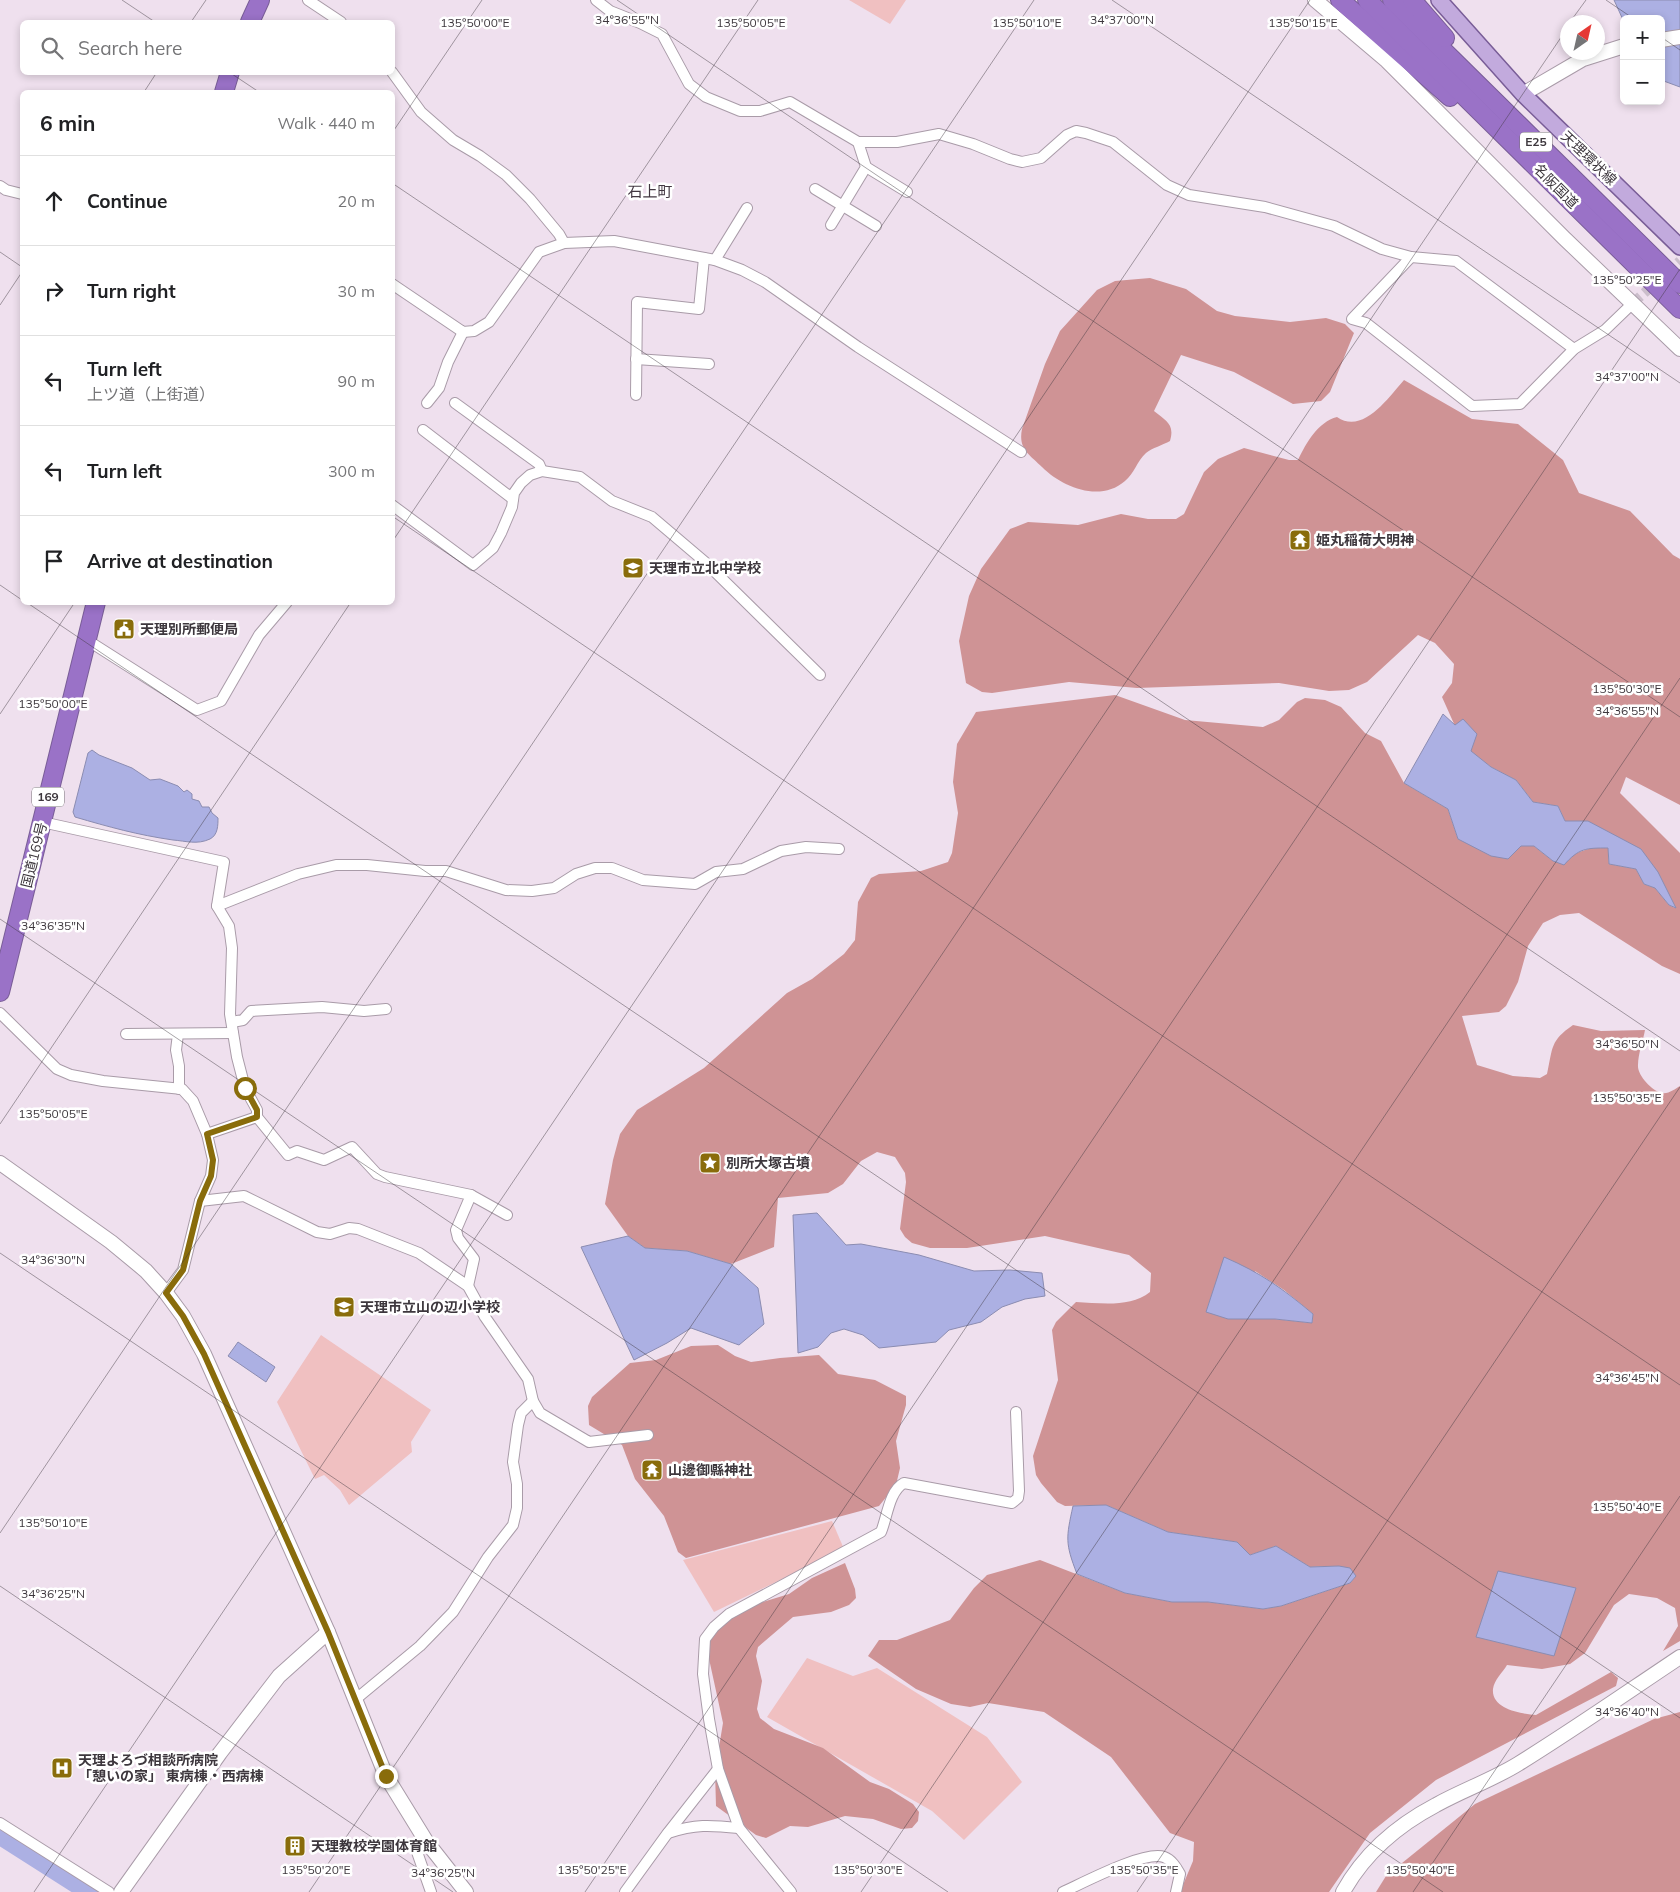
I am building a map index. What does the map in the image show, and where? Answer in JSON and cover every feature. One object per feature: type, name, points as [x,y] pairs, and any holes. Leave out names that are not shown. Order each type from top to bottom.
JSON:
[{"type":"highway","points":[[251,20],[260,0]]},
{"type":"highway","name":"E25","points":[[1340,0],[1577,207]]},
{"type":"highway","name":"名阪国道","points":[[1367,0],[1680,309]]},
{"type":"highway","name":"名阪国道","points":[[1392,0],[1680,284]]},
{"type":"highway","name":"E25","points":[[1412,0],[1464,60],[1621,218],[1680,284]]},
{"type":"highway","points":[[225,90],[229,75]]},
{"type":"highway","name":"国道169号","points":[[0,992],[95,605]]},
{"type":"main road","name":"天理環状線","points":[[1439,0],[1523,94],[1680,247]]},
{"type":"street","points":[[308,0],[338,20]]},
{"type":"street","points":[[596,0],[610,11],[640,22],[662,34],[689,84],[706,97],[740,110],[760,111],[790,102],[858,142],[896,142],[939,134],[1022,162],[1041,158],[1067,135],[1076,131],[1086,132],[1113,142],[1167,185],[1189,195],[1265,207],[1334,226],[1382,249],[1411,257],[1456,261],[1574,349]]},
{"type":"street","points":[[1315,0],[1387,61],[1564,238],[1680,349]]},
{"type":"street","points":[[1665,39],[1680,37]]},
{"type":"street","points":[[1523,94],[1583,59],[1620,46]]},
{"type":"street","points":[[394,75],[421,112],[453,140],[480,156],[506,175],[530,199],[559,234],[564,243]]},
{"type":"street","points":[[858,142],[866,167],[908,192]]},
{"type":"street","points":[[831,225],[866,167]]},
{"type":"street","points":[[0,186],[6,190],[20,194]]},
{"type":"street","points":[[815,189],[876,226]]},
{"type":"street","points":[[715,260],[747,208]]},
{"type":"street","points":[[395,286],[463,332],[474,331],[488,322],[539,252],[564,243],[614,241],[715,260],[742,270],[765,282],[858,347],[1021,452]]},
{"type":"street","points":[[1411,257],[1352,319],[1366,323],[1472,406],[1520,404],[1574,349],[1605,330],[1633,303]]},
{"type":"street","points":[[636,395],[637,302],[699,309],[704,258]]},
{"type":"street","points":[[427,403],[439,388],[448,362],[463,332]]},
{"type":"street","points":[[636,359],[709,364]]},
{"type":"street","points":[[455,403],[540,464],[542,471]]},
{"type":"street","points":[[423,430],[513,498]]},
{"type":"street","points":[[395,507],[473,565],[493,548],[501,533],[513,498],[521,483],[530,475],[542,471],[580,477],[612,501],[652,517],[705,562],[820,675]]},
{"type":"street","points":[[87,640],[197,710],[221,702],[259,635],[284,605]]},
{"type":"street","points":[[42,822],[224,862],[217,906],[229,926],[232,948],[232,1022],[237,1057],[245,1088],[257,1110],[257,1117],[288,1155],[297,1151],[324,1160],[352,1147],[377,1174],[384,1178],[471,1195],[507,1215]]},
{"type":"street","points":[[217,906],[298,874],[336,865],[367,864],[425,871],[446,871],[506,890],[532,890],[554,888],[576,874],[595,868],[612,868],[643,880],[695,884],[716,872],[743,870],[781,851],[806,847],[839,849]]},
{"type":"street","points":[[232,1022],[242,1020],[251,1012],[322,1007],[364,1011],[386,1009]]},
{"type":"street","points":[[0,1013],[57,1069],[71,1075],[103,1082],[179,1088],[193,1101],[207,1134],[213,1160],[211,1176],[200,1201],[183,1270],[166,1293]]},
{"type":"street","points":[[126,1034],[233,1033]]},
{"type":"street","points":[[178,1034],[176,1050],[179,1066],[179,1088]]},
{"type":"street","points":[[207,1134],[257,1117]]},
{"type":"street","points":[[0,1163],[111,1242],[146,1272],[166,1293],[183,1316],[204,1354],[328,1632],[386,1776],[422,1835],[466,1892]]},
{"type":"street","points":[[468,1286],[474,1259],[458,1238],[456,1230],[471,1195]]},
{"type":"street","points":[[200,1201],[244,1196],[317,1232],[330,1234],[349,1228],[419,1253],[468,1286],[485,1317],[528,1379],[532,1401],[540,1413],[589,1442],[648,1435]]},
{"type":"street","points":[[356,1699],[420,1646],[453,1612],[488,1557],[513,1525],[517,1508],[517,1484],[513,1462],[518,1424],[521,1413],[532,1401]]},
{"type":"street","points":[[791,1892],[738,1828],[718,1769],[708,1720],[703,1674],[705,1638],[729,1614],[881,1532],[894,1492],[899,1486],[904,1484],[1012,1503],[1018,1498],[1019,1491],[1016,1412]]},
{"type":"street","points":[[121,1892],[220,1753],[279,1676],[328,1632]]},
{"type":"street","points":[[1343,1892],[1351,1877],[1378,1846],[1402,1826],[1437,1804],[1476,1787],[1516,1765],[1680,1657]]},
{"type":"street","points":[[625,1892],[718,1769]]},
{"type":"street","points":[[0,1823],[109,1892]]},
{"type":"street","points":[[667,1834],[689,1826],[710,1825],[738,1828]]},
{"type":"street","points":[[422,1835],[418,1852],[431,1892]]},
{"type":"street","points":[[1063,1892],[1133,1861],[1152,1856],[1163,1857],[1173,1862],[1180,1874],[1176,1892]]},
{"type":"shaded area","points":[[849,0],[906,0],[890,24]]},
{"type":"shaded area","points":[[1150,278],[1186,289],[1217,311],[1235,316],[1290,322],[1326,318],[1345,324],[1354,333],[1330,392],[1321,401],[1293,404],[1234,372],[1181,355],[1154,411],[1168,423],[1171,431],[1170,441],[1146,453],[1128,478],[1115,488],[1093,492],[1070,486],[1042,467],[1029,455],[1022,442],[1022,429],[1045,364],[1060,331],[1097,290],[1115,281]]},
{"type":"shaded area","points":[[1404,380],[1472,419],[1518,424],[1563,460],[1579,493],[1630,511],[1673,555],[1680,559],[1680,805],[1626,777],[1620,793],[1680,853],[1680,974],[1662,966],[1579,913],[1560,915],[1543,923],[1528,946],[1518,982],[1506,1006],[1499,1012],[1462,1016],[1477,1065],[1513,1076],[1540,1078],[1547,1074],[1556,1040],[1573,1025],[1601,1031],[1645,1030],[1638,1061],[1638,1069],[1643,1078],[1654,1089],[1662,1093],[1669,1092],[1680,1086],[1680,1641],[1663,1651],[1678,1626],[1675,1608],[1657,1598],[1629,1594],[1614,1605],[1585,1653],[1570,1664],[1542,1669],[1507,1665],[1495,1682],[1494,1696],[1502,1706],[1508,1709],[1536,1715],[1611,1672],[1618,1678],[1616,1686],[1436,1780],[1370,1833],[1329,1892],[1180,1892],[1193,1861],[1194,1842],[1170,1833],[1111,1757],[1044,1712],[988,1703],[970,1707],[951,1704],[916,1689],[868,1656],[879,1640],[897,1640],[950,1620],[974,1588],[987,1575],[1040,1560],[1125,1593],[1172,1602],[1208,1602],[1263,1609],[1281,1606],[1350,1583],[1356,1576],[1339,1566],[1310,1567],[1276,1546],[1250,1555],[1237,1542],[1168,1532],[1106,1505],[1065,1506],[1057,1502],[1041,1483],[1036,1475],[1033,1456],[1058,1380],[1052,1330],[1056,1322],[1076,1302],[1114,1303],[1142,1297],[1150,1292],[1151,1273],[1129,1255],[1045,1236],[967,1248],[930,1248],[912,1243],[900,1229],[906,1182],[905,1173],[895,1157],[877,1152],[861,1161],[843,1184],[828,1193],[778,1198],[774,1247],[731,1264],[687,1251],[645,1248],[628,1236],[605,1204],[620,1134],[637,1110],[704,1068],[787,993],[812,979],[844,954],[855,940],[858,902],[871,878],[879,874],[921,871],[948,862],[952,853],[958,813],[953,782],[957,744],[976,712],[1115,695],[1185,720],[1263,727],[1279,720],[1297,702],[1305,698],[1325,700],[1341,707],[1365,733],[1381,741],[1404,783],[1448,809],[1458,839],[1534,846],[1553,861],[1591,848],[1608,848],[1609,864],[1636,869],[1588,821],[1565,821],[1558,806],[1533,802],[1516,780],[1491,767],[1470,751],[1455,726],[1442,697],[1452,683],[1454,664],[1435,643],[1418,635],[1367,682],[1349,690],[1329,691],[1279,683],[1137,688],[1069,682],[992,693],[982,692],[966,683],[959,641],[969,596],[981,569],[1010,529],[1028,522],[1078,525],[1121,514],[1148,519],[1176,519],[1184,514],[1204,472],[1218,459],[1244,448],[1289,460],[1298,460],[1313,434],[1324,423],[1337,417],[1347,421],[1356,421],[1365,418],[1383,404]],"holes":[[[1636,869],[1655,888],[1644,884]],[[1655,888],[1675,908],[1669,905]],[[1255,1271],[1284,1290],[1313,1314],[1312,1323],[1275,1319]]]},
{"type":"shaded area","points":[[321,1335],[431,1410],[411,1442],[412,1452],[349,1505],[340,1490],[324,1475],[315,1479],[277,1402]]},
{"type":"shaded area","points":[[718,1345],[735,1356],[751,1362],[819,1355],[838,1374],[875,1380],[906,1396],[906,1405],[896,1441],[900,1468],[896,1485],[879,1506],[686,1558],[678,1552],[664,1516],[635,1479],[622,1445],[589,1425],[588,1406],[592,1397],[630,1363],[656,1360],[691,1346]]},
{"type":"shaded area","points":[[832,1521],[844,1549],[714,1612],[683,1560]]},
{"type":"shaded area","points":[[845,1563],[855,1589],[856,1598],[849,1605],[831,1612],[793,1617],[758,1647],[756,1656],[762,1681],[757,1709],[760,1718],[774,1729],[823,1748],[870,1782],[889,1789],[913,1804],[919,1812],[918,1821],[912,1828],[901,1829],[873,1819],[845,1816],[808,1827],[790,1826],[766,1838],[756,1835],[716,1806],[715,1771],[723,1723],[706,1645],[714,1628],[753,1605],[789,1594],[812,1578]]},
{"type":"shaded area","points":[[807,1658],[853,1676],[877,1668],[987,1737],[1022,1782],[964,1840],[932,1811],[767,1717]]},
{"type":"shaded area","points":[[1680,1712],[1680,1892],[1376,1892],[1386,1876],[1475,1804],[1654,1719]]},
{"type":"water","points":[[1614,0],[1680,0],[1680,87],[1665,81],[1665,15],[1621,15]]},
{"type":"water","points":[[1443,714],[1455,725],[1463,719],[1477,734],[1471,751],[1491,767],[1516,780],[1533,802],[1558,806],[1565,821],[1588,821],[1641,849],[1658,872],[1676,908],[1669,905],[1655,888],[1644,884],[1636,869],[1609,864],[1608,848],[1583,850],[1574,855],[1564,865],[1553,861],[1534,846],[1521,846],[1508,859],[1491,856],[1458,839],[1448,809],[1404,783]]},
{"type":"water","points":[[92,750],[99,755],[132,768],[150,780],[160,779],[178,786],[184,792],[187,790],[192,794],[192,799],[199,801],[202,807],[209,807],[218,818],[215,835],[201,842],[173,840],[148,836],[75,817],[73,812],[88,753]]},
{"type":"water","points":[[817,1213],[846,1245],[861,1244],[919,1255],[974,1271],[1010,1270],[1042,1273],[1045,1296],[1025,1299],[1002,1307],[981,1322],[949,1330],[936,1342],[879,1348],[863,1335],[844,1329],[831,1333],[818,1347],[798,1353],[793,1215]]},
{"type":"water","points":[[628,1236],[645,1248],[687,1251],[731,1264],[758,1288],[764,1324],[739,1345],[691,1328],[634,1360],[581,1247]]},
{"type":"water","points":[[1224,1257],[1260,1275],[1291,1296],[1313,1314],[1312,1323],[1275,1319],[1228,1319],[1206,1312]]},
{"type":"water","points":[[238,1342],[275,1367],[266,1382],[228,1356]]},
{"type":"water","points":[[1106,1505],[1168,1532],[1237,1542],[1250,1555],[1276,1546],[1310,1567],[1339,1566],[1350,1568],[1356,1576],[1350,1583],[1281,1606],[1263,1609],[1208,1602],[1172,1602],[1125,1593],[1077,1574],[1070,1555],[1068,1533],[1073,1506]]},
{"type":"water","points":[[1498,1571],[1576,1588],[1554,1656],[1476,1637]]},
{"type":"waterway","points":[[0,1834],[91,1892]]},
{"type":"tunnel","points":[[1633,303],[1680,261]]},
{"type":"place","name":"姫丸稲荷大明神","points":[[1300,540]]},
{"type":"place","name":"天理市立北中学校","points":[[633,568]]},
{"type":"place","name":"天理別所郵便局","points":[[124,629]]},
{"type":"place","name":"別所大塚古墳","points":[[710,1163]]},
{"type":"place","name":"天理市立山の辺小学校","points":[[344,1307]]},
{"type":"place","name":"山邊御縣神社","points":[[652,1470]]},
{"type":"place","name":"天理よろづ相談所病院 「憩いの家」 東病棟・西病棟","points":[[62,1768]]},
{"type":"place","name":"天理教校学園体育館","points":[[295,1846]]},
{"type":"district","name":"石上町","points":[[650,192]]},
{"type":"route","points":[[245,1088],[254,1101],[257,1117],[207,1134],[213,1160],[211,1176],[200,1201],[183,1270],[166,1293],[183,1316],[204,1354],[328,1632],[386,1776]]}]
